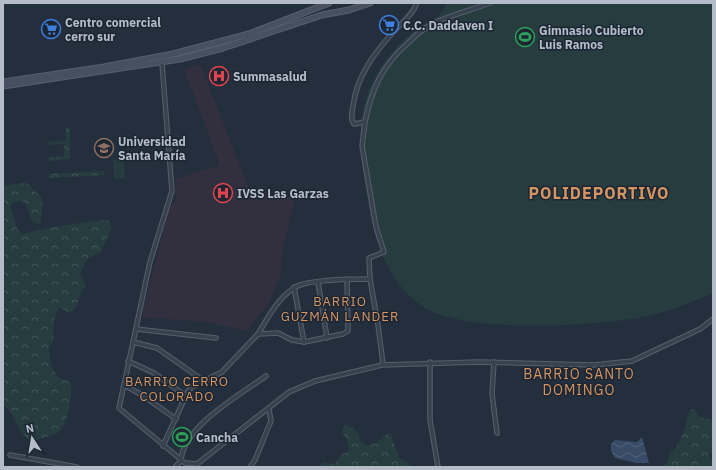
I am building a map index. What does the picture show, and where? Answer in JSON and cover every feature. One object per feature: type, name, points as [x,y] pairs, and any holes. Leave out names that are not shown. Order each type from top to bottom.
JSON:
[{"type":"main road","points":[[3,82],[104,67],[173,54],[249,34],[330,3]]},
{"type":"main road","points":[[3,86],[162,63],[223,48],[317,16],[370,3]]},
{"type":"street","points":[[364,122],[357,124],[352,122],[354,99],[359,82],[374,56],[413,11],[417,3]]},
{"type":"street","points":[[383,364],[370,279],[370,258],[384,252],[376,227],[362,146],[364,122],[371,95],[381,73],[400,50],[429,26],[490,3]]},
{"type":"street","points":[[162,63],[172,191],[150,262],[119,404],[121,411],[181,461],[198,464],[289,392],[306,383],[383,364],[494,362],[594,366],[632,361],[700,329],[713,319]]},
{"type":"street","points":[[163,446],[186,396],[192,387],[222,372],[258,334],[275,308],[294,287],[318,282],[347,279],[370,279]]},
{"type":"street","points":[[258,334],[278,333],[292,340],[304,342],[327,338],[348,331],[347,279]]},
{"type":"street","points":[[318,282],[327,338]]},
{"type":"street","points":[[294,287],[304,342]]},
{"type":"street","points":[[136,329],[216,338]]},
{"type":"street","points":[[133,342],[157,348],[204,381]]},
{"type":"street","points":[[128,361],[154,373],[186,396]]},
{"type":"street","points":[[430,362],[430,420],[438,467]]},
{"type":"street","points":[[494,362],[492,394],[497,433]]},
{"type":"street","points":[[175,467],[181,461],[182,452],[186,442],[206,419],[266,376]]},
{"type":"street","points":[[124,385],[142,395],[176,419]]},
{"type":"street","points":[[250,467],[255,460],[271,421],[269,409]]},
{"type":"street","points":[[10,455],[77,467]]},
{"type":"shaded area","name":"IVSS Las Garzas","points":[[200,64],[249,188],[291,198],[294,202],[282,254],[281,274],[269,303],[246,331],[207,322],[142,317],[169,208],[176,201],[175,179],[220,165],[184,69]]},
{"type":"green space","points":[[447,3],[713,3],[713,293],[673,309],[648,316],[598,323],[532,326],[499,325],[468,321],[442,315],[422,306],[410,297],[400,286],[384,260],[374,231],[364,175],[360,135],[361,122],[367,95],[382,65],[396,48],[412,33],[436,18]]},
{"type":"green space","points":[[66,128],[70,128],[70,159],[48,161],[48,158],[64,156],[64,144],[48,145],[47,142],[66,141]]},
{"type":"green space","points":[[113,160],[124,160],[125,178],[114,179]]},
{"type":"green space","points":[[104,171],[105,175],[49,178],[48,174]]},
{"type":"green space","points":[[21,183],[28,184],[41,197],[43,205],[40,224],[33,222],[24,202],[17,201],[10,205],[17,229],[22,234],[58,226],[104,220],[108,220],[112,227],[101,252],[88,258],[80,273],[86,287],[81,293],[77,305],[73,311],[69,313],[59,307],[54,321],[53,341],[49,348],[49,352],[52,367],[58,377],[70,382],[71,392],[69,408],[65,423],[59,432],[35,441],[25,436],[12,414],[3,405],[3,186]]},
{"type":"green space","points":[[695,409],[699,417],[713,420],[713,452],[708,455],[713,461],[713,467],[660,467],[668,462],[669,454],[674,450],[683,434],[690,410]]},
{"type":"green space","points":[[344,425],[348,425],[358,432],[360,440],[366,445],[375,444],[388,433],[391,433],[400,459],[404,460],[412,467],[319,467],[324,462],[329,464],[335,463],[340,456],[349,451],[348,442],[342,432]]},
{"type":"green space","name":"Cancha","points":[[184,429],[189,432],[182,445],[175,442]]},
{"type":"water","points":[[642,437],[649,463],[637,463],[615,458],[611,451],[611,444],[615,440],[637,442]]},
{"type":"place","name":"C.C. Daddaven I","points":[[389,25]]},
{"type":"place","name":"Centro comercial cerro sur","points":[[51,29]]},
{"type":"place","name":"Gimnasio Cubierto Luis Ramos","points":[[525,37]]},
{"type":"place","name":"Summasalud","points":[[219,76]]},
{"type":"place","name":"Universidad Santa María","points":[[104,148]]},
{"type":"place","name":"IVSS Las Garzas","points":[[223,193]]},
{"type":"place","name":"Cancha","points":[[182,437]]},
{"type":"district","name":"POLIDEPORTIVO","points":[[599,193]]},
{"type":"district","name":"BARRIO GUZMÁN LANDER","points":[[340,308]]},
{"type":"district","name":"BARRIO SANTO DOMINGO","points":[[579,382]]},
{"type":"district","name":"BARRIO CERRO COLORADO","points":[[177,388]]}]
